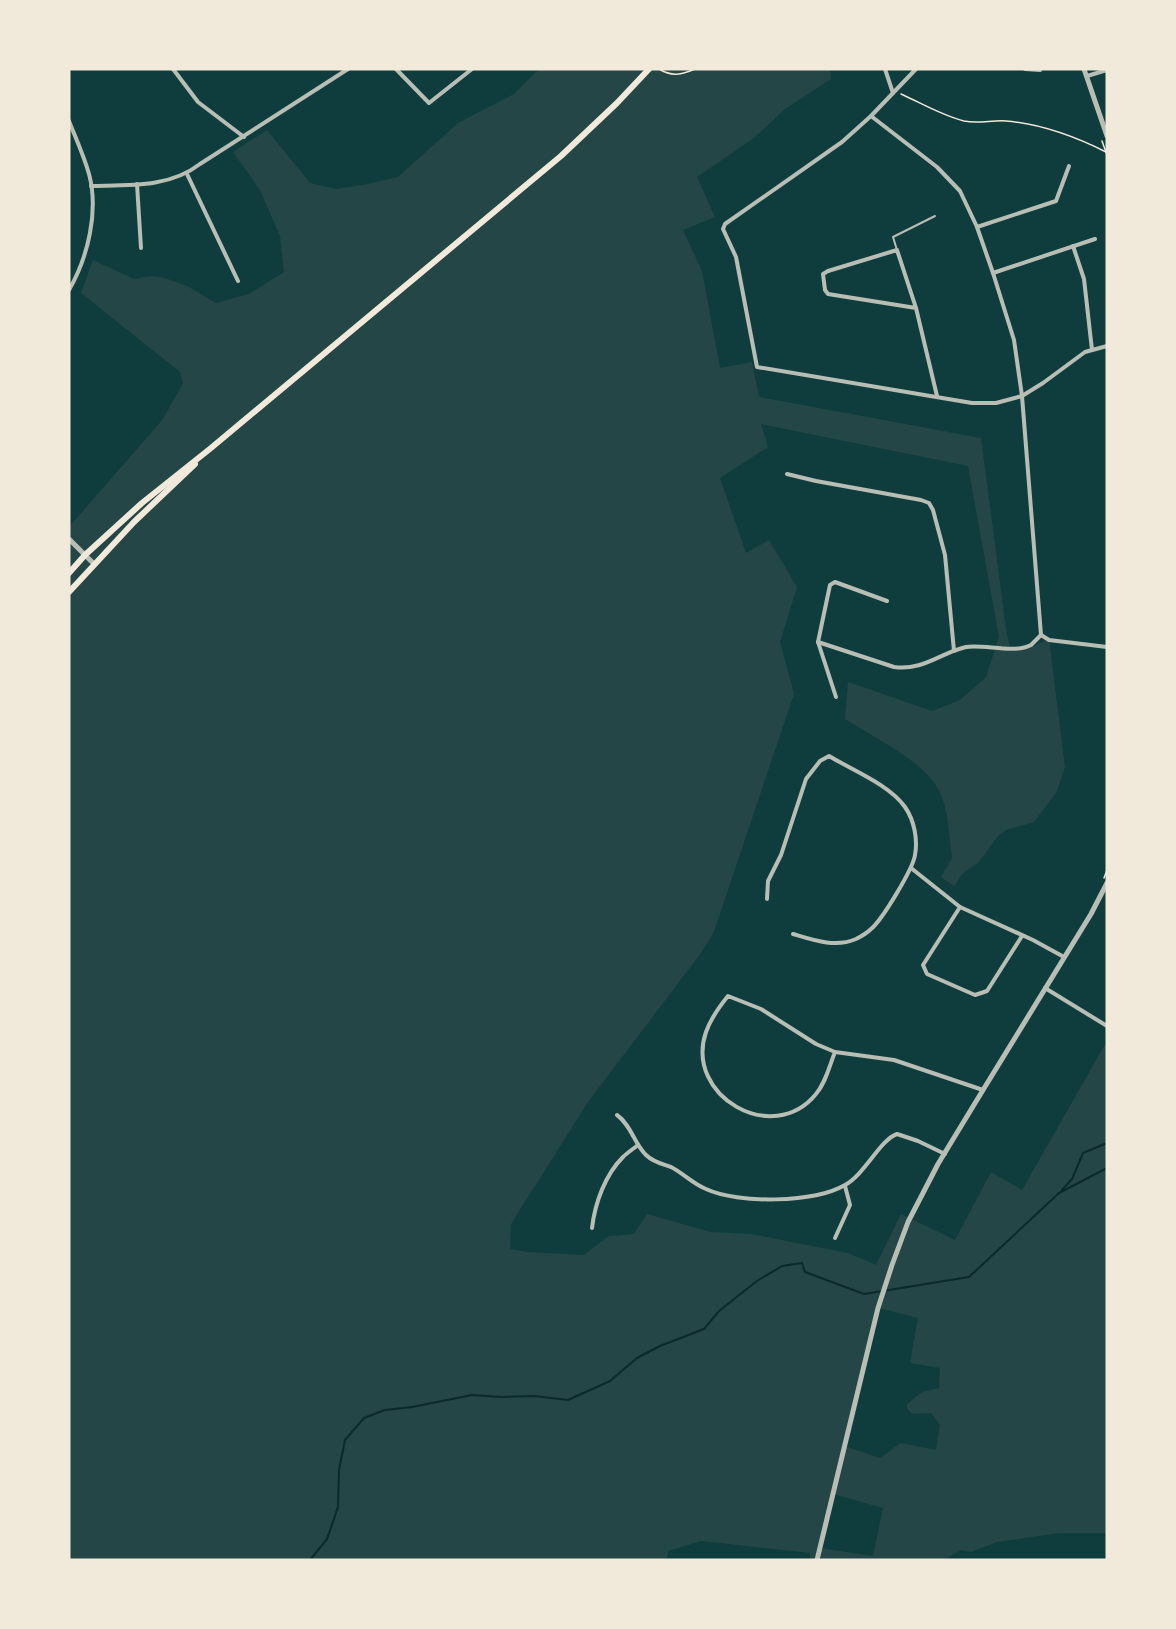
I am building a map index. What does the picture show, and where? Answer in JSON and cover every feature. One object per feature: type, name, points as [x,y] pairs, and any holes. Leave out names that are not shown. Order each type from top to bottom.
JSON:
[{"type":"main road","points":[[69,573],[85,555],[142,503],[561,156],[649,69]]},
{"type":"main road","points":[[69,592],[134,522],[211,448]]},
{"type":"street","points":[[173,69],[198,102],[244,137]]},
{"type":"street","points":[[91,186],[167,182],[187,174],[348,69]]},
{"type":"street","points":[[396,69],[429,103],[472,69]]},
{"type":"street","points":[[885,69],[894,92]]},
{"type":"street","points":[[916,69],[871,116],[834,148],[725,224],[723,229],[736,257],[757,367],[972,403],[996,403],[1022,396],[1092,350],[1107,346]]},
{"type":"street","points":[[1025,69],[1040,70]]},
{"type":"street","points":[[1084,69],[1107,136]]},
{"type":"street","points":[[1086,76],[1107,70]]},
{"type":"street","points":[[818,642],[905,669],[934,661],[967,647],[1020,648],[1031,645],[1041,635],[1022,396],[1014,340],[993,273],[977,227],[960,191],[937,167],[871,116]]},
{"type":"street","points":[[69,121],[91,186],[93,213],[87,246],[76,278],[69,290]]},
{"type":"street","points":[[977,227],[1056,201],[1070,166]]},
{"type":"street","points":[[187,174],[238,280]]},
{"type":"street","points":[[137,184],[141,248]]},
{"type":"street","points":[[993,273],[1095,239]]},
{"type":"street","points":[[1073,246],[1084,279],[1092,350]]},
{"type":"street","points":[[916,308],[828,294],[825,290],[823,274],[897,250],[916,308],[937,396]]},
{"type":"street","points":[[787,474],[929,503],[945,555],[954,651]]},
{"type":"street","points":[[69,539],[94,564]]},
{"type":"street","points":[[836,696],[818,642],[830,585],[835,582],[887,601]]},
{"type":"street","points":[[1041,635],[1049,640],[1107,647]]},
{"type":"street","points":[[767,898],[768,881],[781,855],[806,779],[820,761],[830,756],[891,792],[904,807],[914,825],[915,856],[911,868],[872,929],[855,940],[837,944],[817,942],[793,934]]},
{"type":"street","points":[[911,868],[960,907],[1064,957]]},
{"type":"street","points":[[817,1560],[886,1281],[908,1222],[945,1154],[1091,914],[1107,883]]},
{"type":"street","points":[[960,907],[924,965],[927,974],[975,995],[987,991],[1022,936]]},
{"type":"street","points":[[1045,988],[1107,1026]]},
{"type":"street","points":[[835,1052],[827,1076],[815,1096],[796,1109],[767,1116],[735,1107],[721,1096],[711,1082],[705,1065],[703,1049],[706,1032],[715,1013],[728,996],[761,1009],[816,1044],[835,1052],[894,1060],[983,1090]]},
{"type":"street","points":[[617,1114],[627,1124],[646,1156],[672,1168],[699,1186],[735,1197],[769,1199],[808,1196],[845,1186],[857,1177],[893,1135],[907,1136],[945,1154]]},
{"type":"street","points":[[592,1228],[599,1197],[606,1184],[624,1155],[638,1145]]},
{"type":"street","points":[[836,1238],[850,1205],[845,1186]]},
{"type":"lane","points":[[897,250],[893,237],[935,216]]},
{"type":"path","points":[[659,69],[667,74],[678,75],[695,69]]},
{"type":"path","points":[[894,92],[965,121],[1005,121],[1055,130],[1083,140],[1106,152]]},
{"type":"shaded area","points":[[539,69],[830,69],[831,79],[785,109],[754,138],[697,177],[715,217],[683,230],[702,271],[720,368],[752,362],[759,397],[981,438],[1007,636],[1011,649],[1031,647],[1049,639],[1065,767],[1056,793],[1034,822],[1006,830],[998,836],[978,863],[963,873],[954,886],[941,877],[952,858],[946,810],[934,783],[913,761],[845,719],[848,682],[932,711],[960,700],[986,677],[999,637],[968,466],[761,424],[768,447],[720,478],[746,553],[769,540],[797,587],[780,642],[794,694],[713,934],[588,1102],[511,1224],[510,1249],[584,1255],[609,1236],[634,1234],[647,1214],[711,1232],[751,1234],[848,1253],[876,1265],[901,1214],[955,1240],[991,1172],[1022,1190],[1107,1041],[1107,1533],[1059,1533],[997,1542],[971,1552],[961,1550],[944,1560],[810,1560],[810,1553],[701,1541],[668,1551],[667,1560],[69,1560],[69,527],[163,419],[183,383],[180,372],[81,293],[93,260],[134,279],[151,276],[165,278],[187,286],[216,303],[249,294],[284,272],[280,236],[260,190],[233,152],[267,130],[310,183],[336,189],[368,184],[398,177],[458,123],[514,94]],"holes":[[[879,1308],[918,1318],[910,1363],[940,1368],[939,1388],[922,1392],[907,1404],[907,1409],[913,1414],[931,1413],[940,1425],[936,1450],[901,1443],[880,1458],[844,1446]],[[833,1494],[883,1508],[873,1556],[820,1548]]]},
{"type":"waterway","points":[[1062,1190],[1072,1179],[1083,1153],[1107,1143]]},
{"type":"waterway","points":[[310,1560],[327,1539],[338,1507],[339,1470],[345,1440],[364,1418],[385,1410],[472,1395],[534,1396],[568,1400],[610,1381],[637,1358],[660,1346],[704,1329],[719,1311],[757,1281],[782,1266],[802,1263],[805,1272],[864,1294],[969,1277],[1059,1193],[1107,1168]]}]
